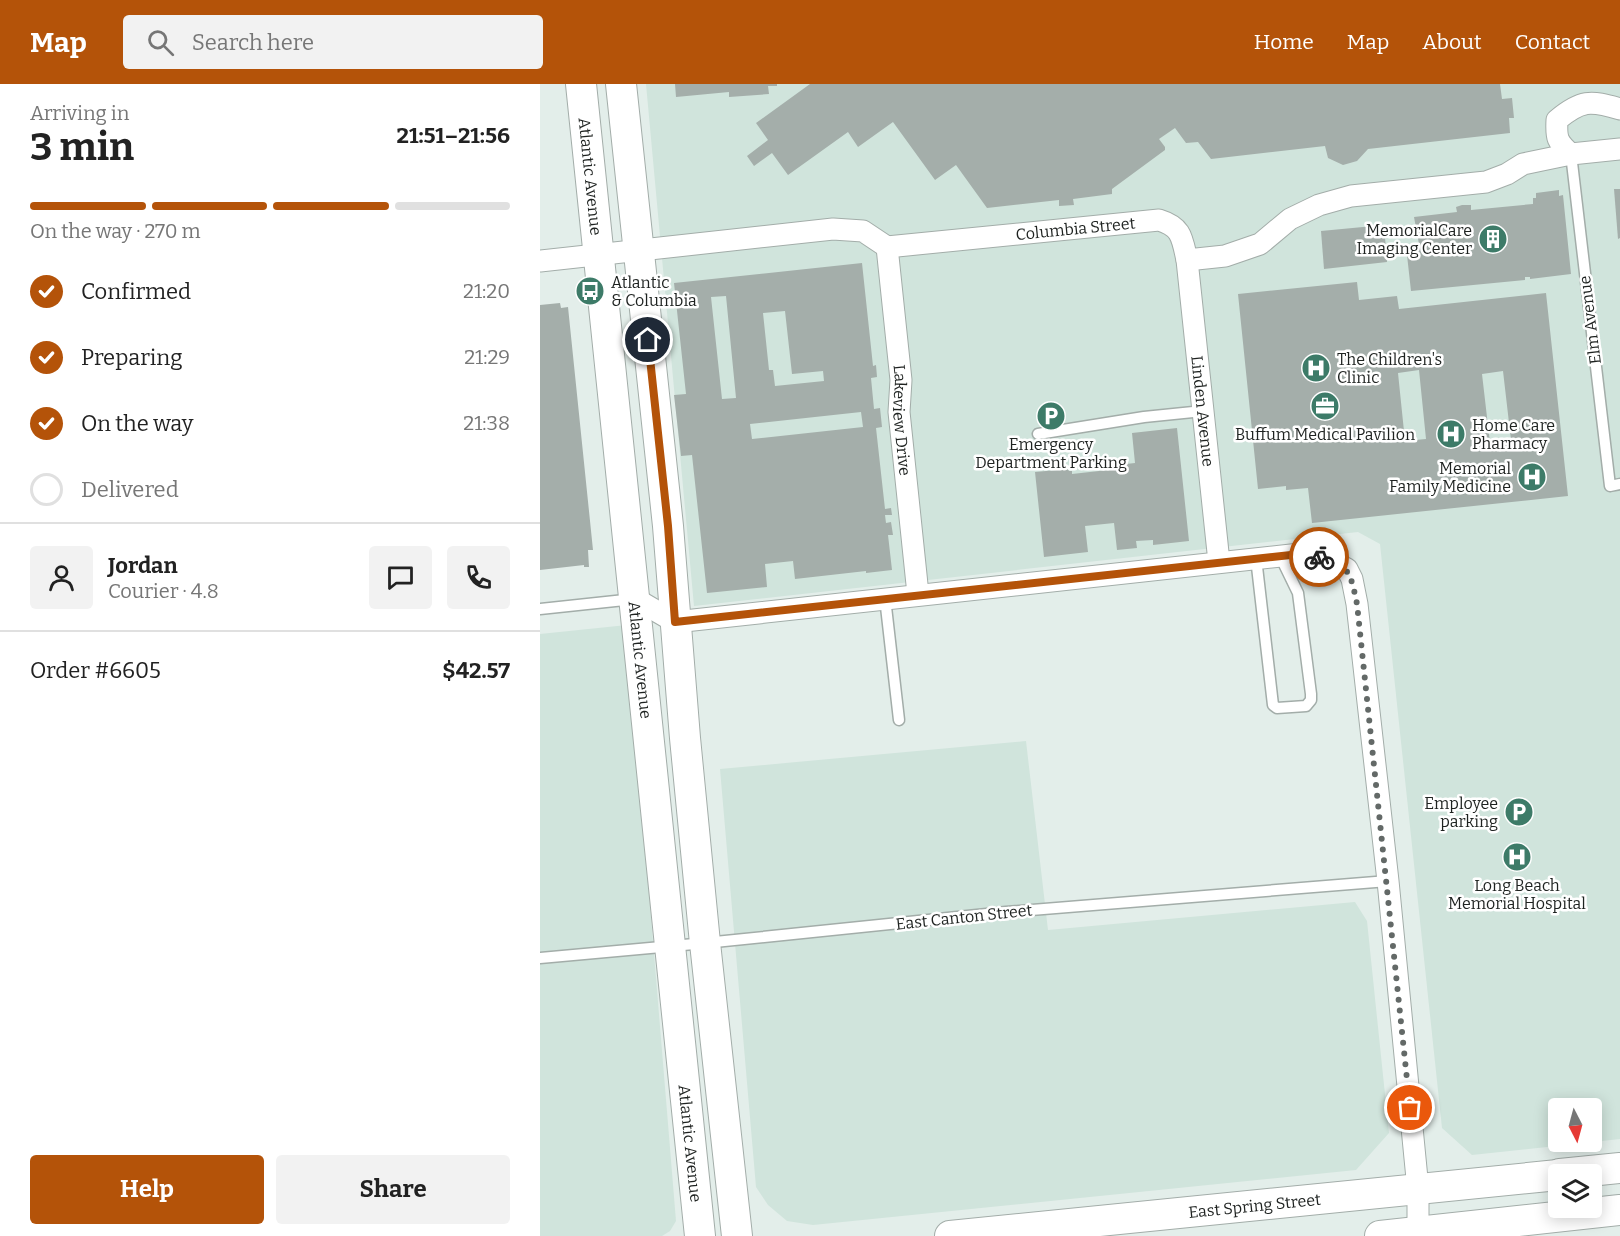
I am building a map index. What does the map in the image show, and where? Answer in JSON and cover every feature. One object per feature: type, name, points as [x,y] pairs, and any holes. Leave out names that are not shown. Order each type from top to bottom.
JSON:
[{"type":"main road","name":"Atlantic Avenue","points":[[581,84],[700,1236]]},
{"type":"main road","points":[[621,84],[668,526],[705,944],[737,1236]]},
{"type":"main road","name":"East Spring Street","points":[[1602,1170],[1620,1168]]},
{"type":"main road","name":"East Spring Street","points":[[950,1236],[1548,1176]]},
{"type":"main road","points":[[1380,1236],[1418,1234],[1620,1210]]},
{"type":"street","points":[[1571,154],[1562,147],[1556,136],[1557,120],[1572,107],[1596,102],[1620,109]]},
{"type":"street","points":[[1187,260],[1225,256],[1260,244],[1290,219],[1319,205],[1351,196],[1486,182],[1507,174],[1523,164],[1571,154],[1620,149]]},
{"type":"street","name":"Columbia Street","points":[[887,248],[1159,220],[1172,224],[1182,236],[1187,260]]},
{"type":"street","points":[[540,261],[833,229],[863,231],[887,248]]},
{"type":"street","name":"Lakeview Drive","points":[[887,248],[901,380],[899,412],[918,594]]},
{"type":"street","name":"Linden Avenue","points":[[1187,260],[1219,562]]},
{"type":"street","points":[[634,598],[675,622],[1300,554],[1328,559],[1347,569],[1352,579],[1357,604],[1388,881],[1418,1189],[1418,1234]]},
{"type":"lane","name":"Elm Avenue","points":[[1571,154],[1615,485]]},
{"type":"lane","points":[[1038,434],[1144,417],[1203,411]]},
{"type":"lane","points":[[1256,558],[1273,705],[1277,708],[1306,706],[1311,700],[1311,694],[1298,593],[1280,556]]},
{"type":"lane","points":[[540,609],[634,598]]},
{"type":"lane","points":[[885,598],[899,720]]},
{"type":"lane","name":"East Canton Street","points":[[540,958],[705,944],[1006,912],[1388,881]]},
{"type":"shaded area","name":"Long Beach Memorial Hospital","points":[[646,84],[1620,84],[1620,1139],[1602,1141],[1602,1098],[1548,1098],[1548,1147],[1472,1155],[1442,1128],[1380,544],[1358,532],[694,606]]},
{"type":"shaded area","points":[[627,625],[676,1221],[670,1231],[662,1236],[540,1236],[540,634]]},
{"type":"shaded area","points":[[1026,741],[1048,930],[1355,902],[1367,921],[1389,1133],[1356,1170],[813,1225],[787,1221],[768,1205],[756,1187],[720,769]]},
{"type":"building","points":[[675,84],[777,84],[777,86],[768,86],[769,94],[729,97],[729,92],[676,97]]},
{"type":"building","points":[[810,84],[1500,84],[1502,99],[1512,98],[1514,118],[1509,118],[1510,133],[1368,149],[1357,161],[1343,165],[1328,158],[1325,146],[1211,159],[1198,142],[1186,143],[1175,128],[1159,139],[1165,150],[1112,189],[1112,194],[1073,199],[1074,205],[1059,206],[1059,200],[987,208],[956,165],[935,180],[893,122],[858,147],[848,132],[788,175],[772,153],[754,166],[747,156],[768,140],[756,123]]},
{"type":"building","points":[[1614,189],[1620,189],[1620,238],[1618,239]]},
{"type":"building","name":"MemorialCare Imaging Center","points":[[1559,190],[1559,196],[1563,195],[1571,274],[1530,279],[1530,277],[1525,277],[1525,280],[1411,291],[1406,246],[1419,244],[1414,217],[1457,212],[1456,207],[1462,205],[1471,205],[1471,210],[1533,204],[1536,193]]},
{"type":"building","points":[[1384,225],[1387,262],[1324,269],[1321,231]]},
{"type":"building","points":[[862,263],[873,366],[876,365],[877,377],[871,378],[874,409],[880,408],[882,427],[876,428],[885,509],[891,508],[892,515],[885,515],[886,523],[891,522],[893,535],[888,535],[892,570],[795,579],[793,561],[765,564],[767,587],[707,593],[692,455],[681,456],[674,395],[686,394],[674,283]],"holes":[[[726,296],[736,398],[722,399],[711,297]],[[785,311],[792,374],[823,371],[824,381],[775,386],[773,370],[769,370],[763,313]],[[861,412],[863,427],[752,439],[750,424]]]},
{"type":"building","name":"Buffum Medical Pavilion","points":[[1357,282],[1359,300],[1397,296],[1399,309],[1546,293],[1568,496],[1312,523],[1308,488],[1286,490],[1286,486],[1258,489],[1238,294]],"holes":[[[1419,370],[1426,439],[1405,441],[1398,373]],[[1503,371],[1511,440],[1490,443],[1482,374]]]},
{"type":"building","points":[[560,303],[561,308],[568,307],[593,550],[588,550],[589,567],[584,567],[584,565],[540,570],[540,305]]},
{"type":"building","points":[[1177,428],[1189,541],[1153,545],[1153,540],[1136,541],[1137,548],[1117,550],[1114,523],[1085,526],[1088,552],[1044,557],[1035,472],[1068,469],[1072,471],[1072,474],[1108,470],[1108,466],[1135,463],[1132,433]]},
{"type":"way so far","points":[[1319,557],[1347,569],[1352,579],[1357,604],[1388,881],[1410,1108]]},
{"type":"place","name":"MemorialCare Imaging Center","points":[[1493,239]]},
{"type":"place","name":"Atlantic & Columbia","points":[[590,291]]},
{"type":"place","name":"The Children's Clinic","points":[[1316,368]]},
{"type":"place","name":"Buffum Medical Pavilion","points":[[1325,406]]},
{"type":"place","name":"Emergency Department Parking","points":[[1051,416]]},
{"type":"place","name":"Home Care Pharmacy","points":[[1451,434]]},
{"type":"place","name":"Memorial Family Medicine","points":[[1532,477]]},
{"type":"place","name":"Employee parking","points":[[1519,812]]},
{"type":"place","name":"Long Beach Memorial Hospital","points":[[1517,857]]},
{"type":"route","points":[[648,340],[668,526],[675,622],[1300,554],[1319,557]]}]
